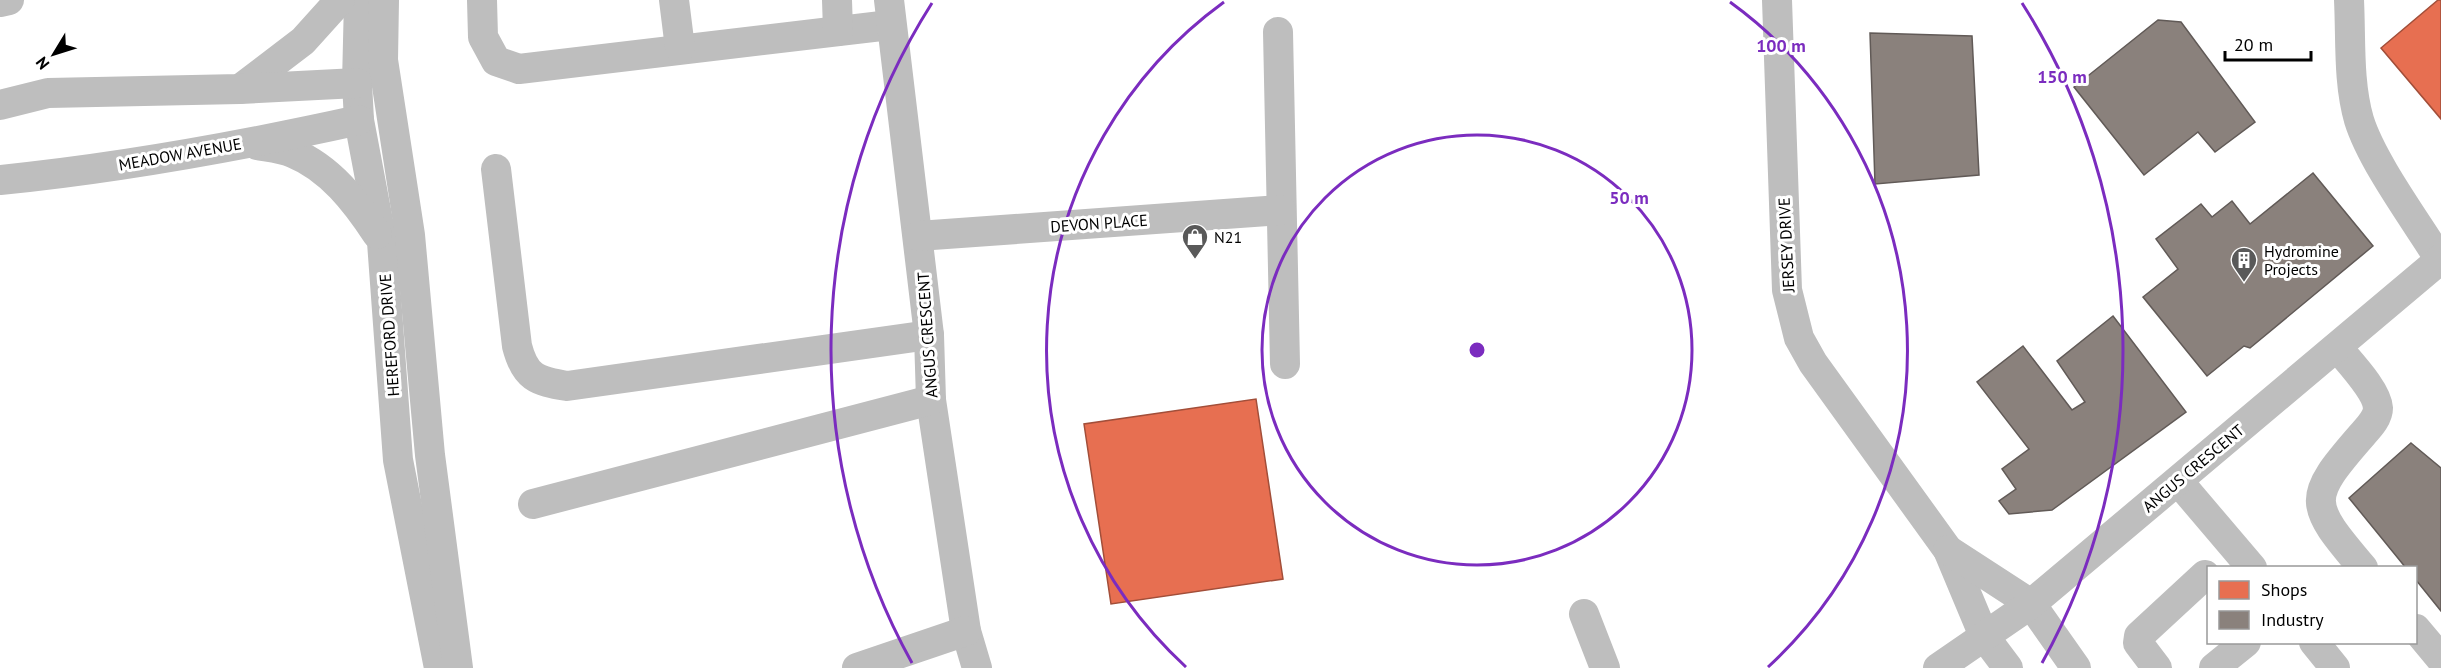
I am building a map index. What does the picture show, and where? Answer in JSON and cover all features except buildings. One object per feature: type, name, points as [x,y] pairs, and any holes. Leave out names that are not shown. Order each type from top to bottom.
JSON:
[{"type":"street","points":[[0,2],[9,0]]},
{"type":"street","points":[[240,89],[303,41],[340,0]]},
{"type":"street","name":"HEREFORD DRIVE","points":[[360,0],[362,101],[382,242],[398,460],[439,668]]},
{"type":"street","name":"HEREFORD DRIVE","points":[[384,0],[383,60],[410,235],[430,455],[458,668]]},
{"type":"street","points":[[482,0],[483,37],[496,61],[519,69],[680,48],[838,31],[890,12]]},
{"type":"street","points":[[674,0],[680,48]]},
{"type":"street","points":[[837,0],[838,31]]},
{"type":"street","name":"JERSEY DRIVE","points":[[1778,0],[1787,290],[1790,310],[1799,338],[1813,363],[1948,550],[1984,636],[2008,668]]},
{"type":"street","points":[[2349,0],[2353,86],[2359,120],[2371,148],[2441,260]]},
{"type":"street","name":"ANGUS CRESCENT","points":[[890,12],[929,335],[931,400],[966,631],[977,668]]},
{"type":"street","points":[[1278,32],[1285,364]]},
{"type":"street","points":[[362,101],[383,60]]},
{"type":"street","points":[[0,105],[48,93],[293,87],[362,101],[393,134]]},
{"type":"street","name":"MEADOW AVENUE","points":[[0,180],[57,174],[247,142],[362,101]]},
{"type":"street","points":[[247,142],[293,153],[318,167],[359,206],[382,242]]},
{"type":"street","points":[[496,169],[517,346],[521,362],[529,374],[545,382],[567,386],[929,335]]},
{"type":"street","name":"DEVON PLACE","points":[[918,236],[1281,210]]},
{"type":"street","name":"ANGUS CRESCENT","points":[[1938,668],[2031,604],[2441,260]]},
{"type":"street","points":[[2337,347],[2373,394],[2378,408],[2374,422],[2341,457],[2324,481],[2319,497],[2323,514],[2332,531],[2362,566]]},
{"type":"street","points":[[533,504],[931,400]]},
{"type":"street","points":[[2178,481],[2251,566]]},
{"type":"street","name":"JERSEY DRIVE","points":[[1948,550],[2031,604],[2076,668]]},
{"type":"street","points":[[2157,668],[2138,643],[2139,636],[2205,575]]},
{"type":"street","points":[[1584,614],[1605,668]]},
{"type":"street","points":[[857,668],[966,631]]},
{"type":"street","points":[[2417,631],[2441,659]]},
{"type":"street","points":[[2214,668],[2244,644]]},
{"type":"street","points":[[2316,644],[2335,668]]},
{"type":"place","name":"N21","points":[[1195,260]]},
{"type":"place","name":"Hydromine Projects","points":[[2244,283]]}]
